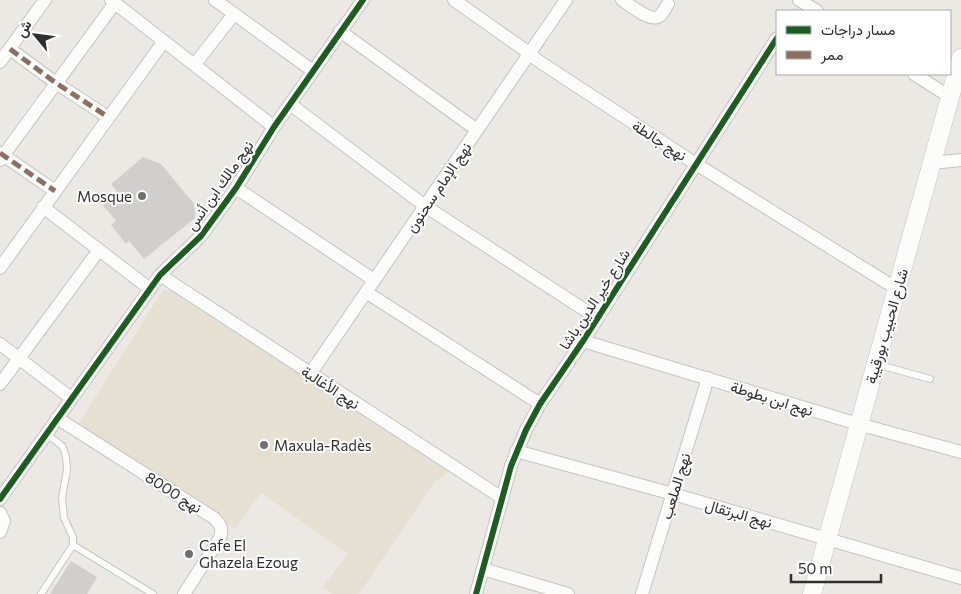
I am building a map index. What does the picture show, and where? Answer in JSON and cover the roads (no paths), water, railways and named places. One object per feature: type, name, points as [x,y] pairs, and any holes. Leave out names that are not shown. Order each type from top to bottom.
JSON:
[{"type":"street","points":[[0,62],[45,0]]},
{"type":"street","points":[[215,0],[313,71]]},
{"type":"street","name":"نهج مالك ابن أنس","points":[[0,499],[150,289],[160,276],[201,236],[236,188],[274,127],[363,0]]},
{"type":"street","name":"نهج جالطة","points":[[454,0],[537,60],[696,164],[897,289]]},
{"type":"street","name":"نهج الإمام سحنون","points":[[310,374],[566,0]]},
{"type":"street","points":[[622,0],[647,16],[656,18],[660,16],[668,4]]},
{"type":"street","points":[[55,191],[1,156],[113,2],[274,127]]},
{"type":"street","points":[[799,3],[815,10]]},
{"type":"street","points":[[195,64],[234,14]]},
{"type":"street","points":[[340,31],[477,130]]},
{"type":"street","name":"شارع خير الدين باشا","points":[[476,594],[516,451],[540,404],[598,318],[776,40]]},
{"type":"street","points":[[0,268],[164,41]]},
{"type":"street","points":[[10,49],[108,117]]},
{"type":"street","name":"شارع الحبيب بورقيبة","points":[[812,594],[960,62]]},
{"type":"street","points":[[916,75],[950,97]]},
{"type":"street","points":[[290,104],[425,206],[598,318]]},
{"type":"street","points":[[932,163],[961,160]]},
{"type":"street","points":[[236,188],[374,280]]},
{"type":"street","points":[[43,207],[150,289]]},
{"type":"street","points":[[0,384],[99,250]]},
{"type":"street","name":"نهج الأغالبة","points":[[160,276],[502,498]]},
{"type":"street","points":[[366,292],[540,404]]},
{"type":"street","name":"نهج ابن بطوطة","points":[[583,341],[858,424],[961,452]]},
{"type":"street","points":[[0,344],[71,398]]},
{"type":"street","name":"نهج الملعب","points":[[642,594],[708,378]]},
{"type":"street","name":"نهج 8000","points":[[57,418],[214,518],[221,525],[220,538],[184,594]]},
{"type":"street","name":"نهج البرتقال","points":[[516,451],[673,494],[961,578]]},
{"type":"street","points":[[483,569],[568,594]]},
{"type":"lane","points":[[875,364],[930,379]]},
{"type":"lane","points":[[41,594],[73,545],[73,537],[64,518],[62,498],[66,458],[63,447],[47,434]]},
{"type":"lane","points":[[73,545],[153,594]]},
{"type":"place","name":"Mosque","points":[[142,196]]},
{"type":"place","name":"Maxula-Radès","points":[[264,445]]},
{"type":"place","name":"Cafe El Ghazela Ezoug","points":[[189,554]]}]
